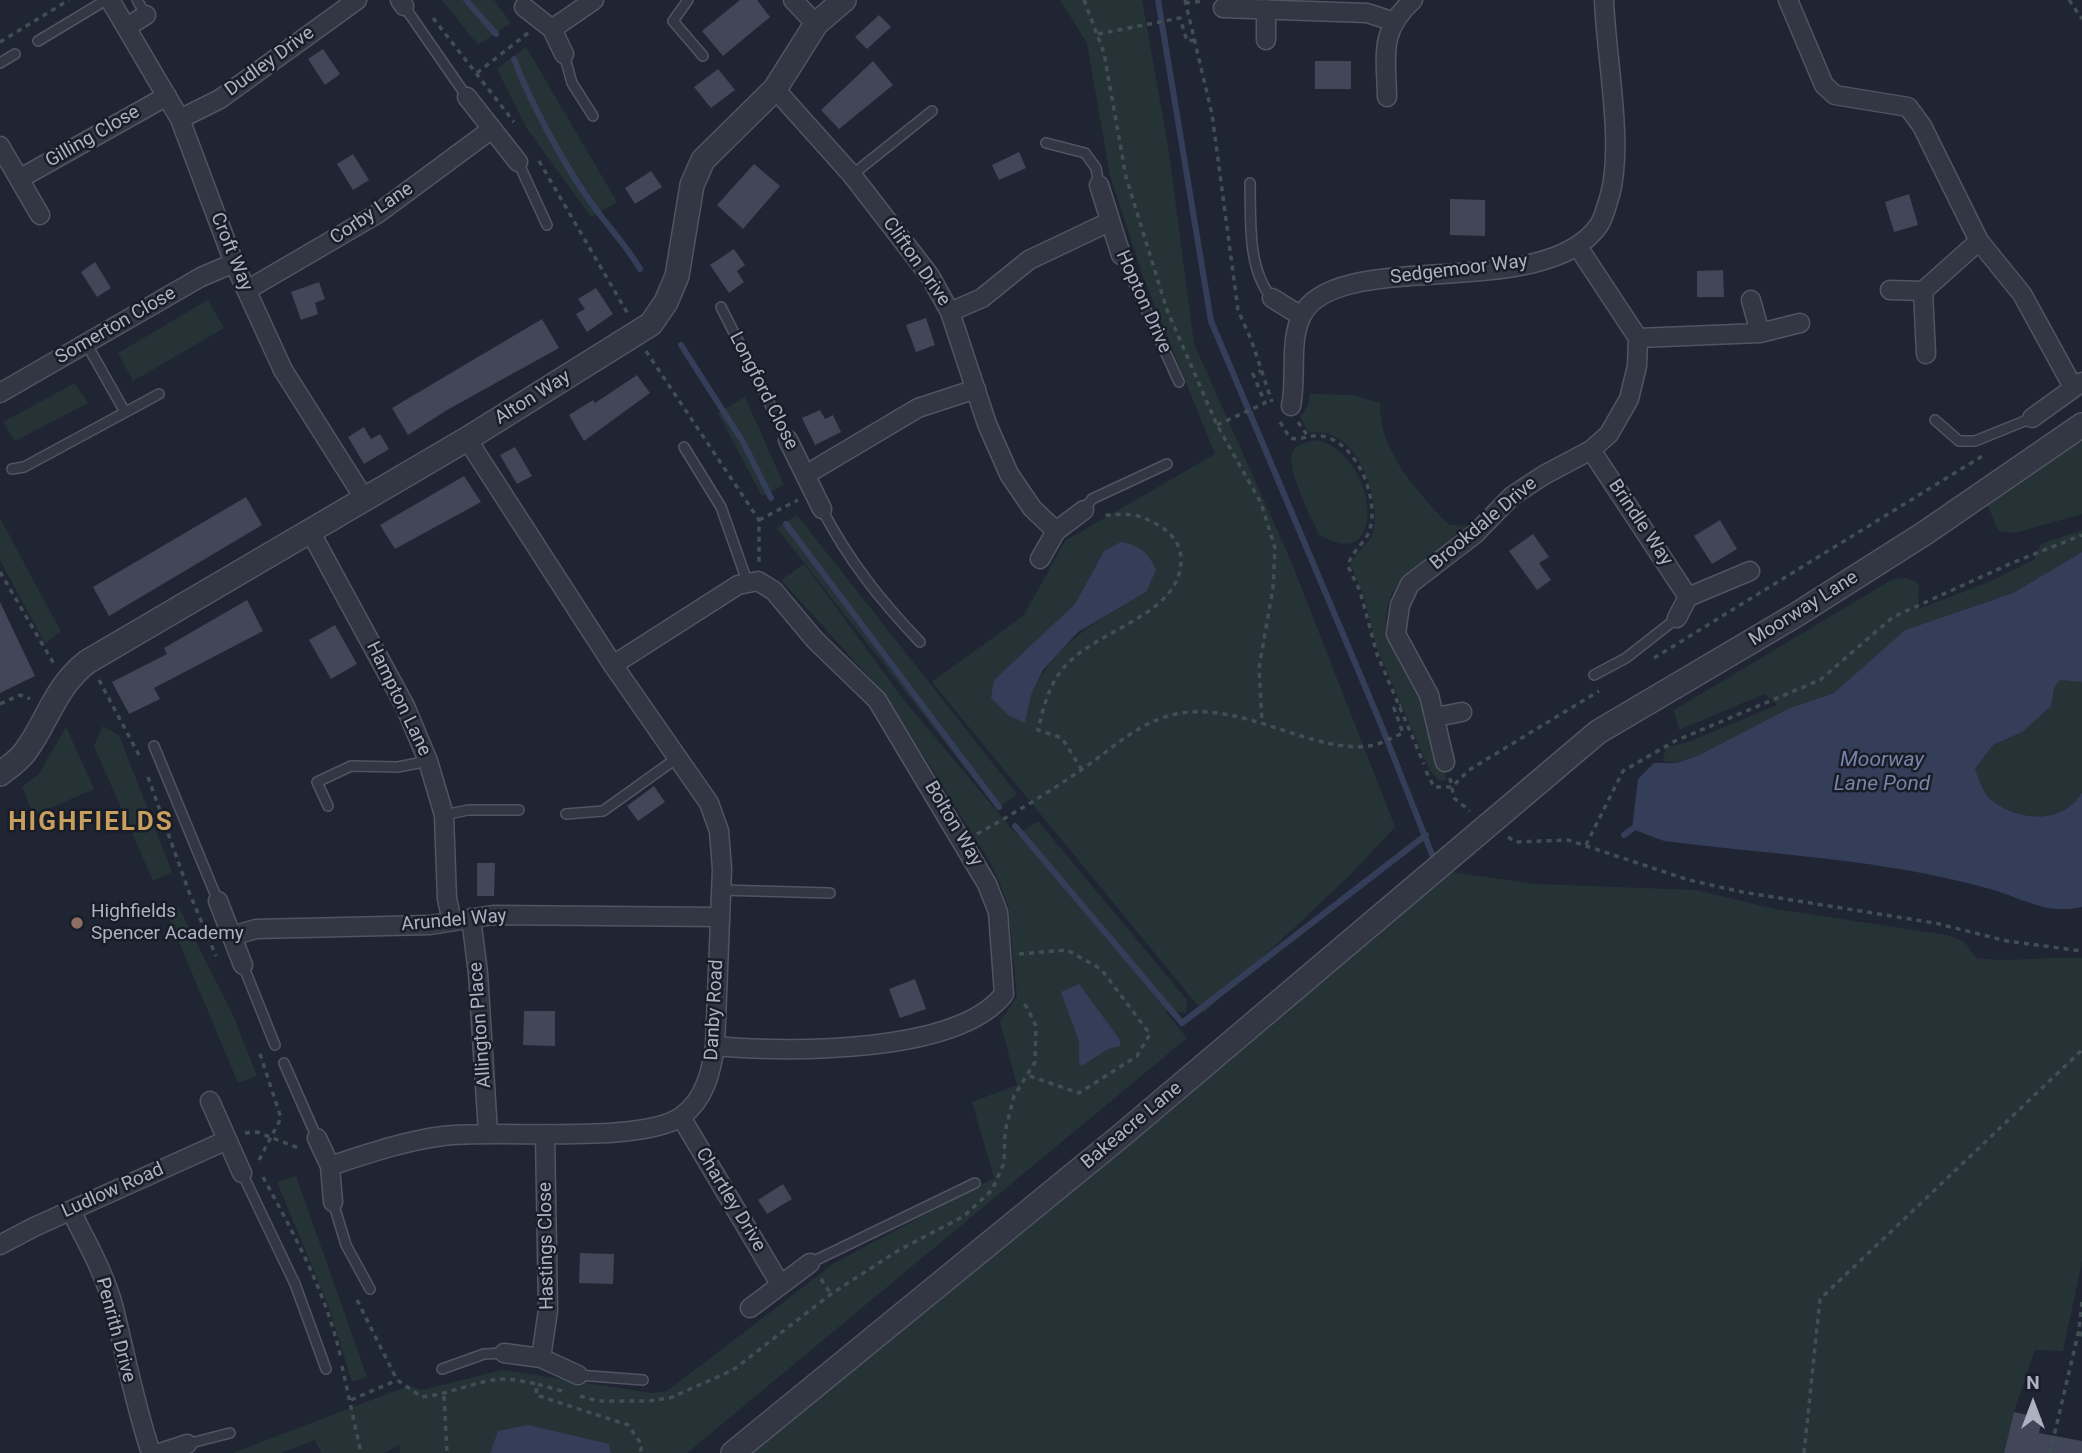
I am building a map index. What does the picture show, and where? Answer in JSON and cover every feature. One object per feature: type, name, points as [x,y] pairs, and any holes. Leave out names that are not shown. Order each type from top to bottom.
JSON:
[{"type":"street","name":"Croft Way","points":[[108,0],[127,27],[180,119],[233,263],[283,370],[364,498]]},
{"type":"street","name":"Dudley Drive","points":[[180,119],[220,99],[357,0]]},
{"type":"street","points":[[548,25],[594,0]]},
{"type":"street","points":[[793,0],[816,24]]},
{"type":"street","name":"Alton Way","points":[[78,669],[467,439],[651,324],[666,302],[677,276],[692,185],[703,160],[775,89],[816,24],[844,0]]},
{"type":"street","points":[[1387,96],[1386,43],[1392,21],[1413,0]]},
{"type":"street","name":"Sedgemoor Way","points":[[1301,316],[1316,299],[1349,285],[1504,268],[1549,259],[1578,247],[1600,224],[1611,193],[1615,144],[1604,0]]},
{"type":"street","points":[[1788,0],[1824,85],[1835,95],[1908,107],[1922,126],[1979,242],[2022,294],[2077,385],[2032,418]]},
{"type":"street","points":[[521,3],[548,25],[564,54]]},
{"type":"street","points":[[1218,4],[1367,13],[1392,21]]},
{"type":"street","points":[[127,27],[141,8]]},
{"type":"street","points":[[1266,9],[1266,40]]},
{"type":"street","name":"Clifton Drive","points":[[775,89],[852,175],[930,276],[950,312],[987,424],[1009,474],[1032,508],[1056,531]]},
{"type":"street","name":"Gilling Close","points":[[19,179],[166,96]]},
{"type":"street","points":[[467,97],[519,162]]},
{"type":"street","name":"Corby Lane","points":[[247,290],[377,214],[492,129]]},
{"type":"street","points":[[0,146],[40,215]]},
{"type":"street","name":"Hopton Drive","points":[[1099,186],[1121,255]]},
{"type":"street","points":[[950,312],[982,298],[1029,260],[1109,222]]},
{"type":"street","points":[[1890,290],[1923,291],[1979,242]]},
{"type":"street","points":[[1578,247],[1638,338],[1760,333],[1800,323]]},
{"type":"street","name":"Somerton Close","points":[[0,393],[201,277],[233,263]]},
{"type":"street","points":[[1923,291],[1926,354]]},
{"type":"street","points":[[1272,298],[1301,316],[1296,337],[1295,386],[1291,406]]},
{"type":"street","points":[[1751,300],[1760,333]]},
{"type":"street","name":"Brookdale Drive","points":[[1446,762],[1429,695],[1396,635],[1399,605],[1410,584],[1475,534],[1512,496],[1591,450],[1609,434],[1629,399],[1637,366],[1638,338]]},
{"type":"street","name":"Longford Close","points":[[807,474],[918,408],[976,389]]},
{"type":"street","name":"Moorway Lane","points":[[1526,794],[1598,732],[1796,615],[2082,425]]},
{"type":"street","name":"Danby Road","points":[[467,439],[613,665],[709,803],[719,831],[715,1046],[711,1073],[700,1096],[681,1117]]},
{"type":"street","name":"Longford Close","points":[[788,440],[822,509]]},
{"type":"street","name":"Brindle Way","points":[[1591,450],[1688,597]]},
{"type":"street","points":[[1040,559],[1056,531],[1084,509]]},
{"type":"street","name":"Hampton Lane","points":[[310,531],[405,706],[428,761],[444,815],[446,885],[452,921]]},
{"type":"street","points":[[1677,618],[1688,597],[1750,571]]},
{"type":"street","points":[[613,665],[719,595],[753,581]]},
{"type":"street","name":"Bolton Way","points":[[753,581],[774,591],[815,640],[877,700],[987,884],[998,912],[1004,994]]},
{"type":"street","points":[[0,775],[24,753],[49,706],[78,669]]},
{"type":"street","points":[[1436,717],[1462,712]]},
{"type":"street","name":"Bakeacre Lane","points":[[733,1453],[1122,1135],[1526,794]]},
{"type":"street","points":[[218,901],[243,965]]},
{"type":"street","name":"Arundel Way","points":[[232,936],[256,929],[430,925],[493,915],[719,917]]},
{"type":"street","name":"Allington Place","points":[[471,918],[478,973],[488,1133]]},
{"type":"street","points":[[715,1046],[776,1051],[850,1048],[929,1033],[980,1017],[1004,994]]},
{"type":"street","points":[[210,1101],[242,1173]]},
{"type":"street","points":[[333,1202],[323,1151],[386,1148],[443,1136],[488,1133],[625,1131],[681,1117]]},
{"type":"street","name":"Chartley Drive","points":[[681,1117],[780,1284]]},
{"type":"street","name":"Hastings Close","points":[[541,1358],[548,1310],[545,1133]]},
{"type":"street","name":"Ludlow Road","points":[[1,1242],[227,1140]]},
{"type":"street","name":"Penrith Drive","points":[[71,1211],[95,1259],[112,1304],[133,1401],[151,1453]]},
{"type":"street","points":[[750,1308],[810,1262]]},
{"type":"street","points":[[504,1353],[541,1358],[578,1375]]},
{"type":"street","points":[[160,1453],[187,1444]]},
{"type":"lane","points":[[38,41],[108,0]]},
{"type":"lane","points":[[688,0],[673,21],[703,56]]},
{"type":"lane","points":[[402,3],[467,97]]},
{"type":"lane","points":[[0,63],[15,54]]},
{"type":"lane","points":[[564,54],[572,83],[593,117]]},
{"type":"lane","points":[[852,175],[932,111]]},
{"type":"lane","points":[[1046,143],[1085,153],[1096,168],[1099,186]]},
{"type":"lane","points":[[519,162],[547,225]]},
{"type":"lane","points":[[1250,183],[1252,240],[1260,284],[1272,298]]},
{"type":"lane","name":"Hopton Drive","points":[[1121,255],[1179,382]]},
{"type":"lane","name":"Longford Close","points":[[721,307],[788,440]]},
{"type":"lane","points":[[86,343],[125,412]]},
{"type":"lane","points":[[12,469],[24,467],[159,394]]},
{"type":"lane","points":[[1935,420],[1959,441],[1975,441],[2032,418]]},
{"type":"lane","points":[[684,447],[722,507],[753,581]]},
{"type":"lane","points":[[1084,509],[1092,499],[1167,464]]},
{"type":"lane","name":"Longford Close","points":[[822,509],[842,547],[866,580],[920,642]]},
{"type":"lane","points":[[1594,675],[1626,658],[1677,618]]},
{"type":"lane","points":[[153,746],[218,901]]},
{"type":"lane","points":[[566,814],[603,811],[677,758]]},
{"type":"lane","points":[[328,806],[317,782],[352,766],[398,767],[428,761]]},
{"type":"lane","points":[[444,815],[468,810],[519,810]]},
{"type":"lane","points":[[720,890],[830,893]]},
{"type":"lane","points":[[243,965],[275,1045]]},
{"type":"lane","points":[[284,1063],[323,1151]]},
{"type":"lane","points":[[242,1173],[295,1284],[326,1368]]},
{"type":"lane","points":[[810,1262],[975,1183]]},
{"type":"lane","points":[[333,1202],[346,1245],[370,1289]]},
{"type":"lane","points":[[442,1368],[484,1354],[504,1353]]},
{"type":"lane","points":[[578,1375],[643,1380]]},
{"type":"lane","points":[[187,1444],[230,1433]]},
{"type":"path","points":[[0,43],[69,0]]},
{"type":"path","points":[[1084,0],[1098,34],[1126,177],[1167,310],[1217,425],[1261,503],[1275,548],[1273,588],[1259,667],[1262,720]]},
{"type":"path","points":[[2068,0],[2082,19]]},
{"type":"path","points":[[1185,3],[1218,4]]},
{"type":"path","points":[[1098,34],[1180,18],[1187,41],[1195,40]]},
{"type":"path","points":[[477,72],[548,25]]},
{"type":"path","points":[[635,335],[759,520],[753,581]]},
{"type":"path","points":[[1217,425],[1265,403],[1253,374],[1261,372]]},
{"type":"path","points":[[1643,664],[1985,454]]},
{"type":"path","points":[[759,520],[815,491]]},
{"type":"path","points":[[1082,770],[1062,738],[1038,730],[1044,702],[1061,670],[1095,640],[1135,620],[1168,595],[1181,575],[1180,548],[1167,530],[1141,517],[1096,517],[1084,509]]},
{"type":"path","points":[[1587,845],[1623,771],[1631,763],[1687,736],[1820,680],[1893,617],[2082,535]]},
{"type":"path","points":[[0,572],[50,660],[78,669],[142,761]]},
{"type":"path","points":[[1608,685],[1469,770],[1452,787],[1454,798],[1465,809],[1516,842],[1568,840],[1689,880],[1742,892],[1935,923],[2007,941],[2082,951]]},
{"type":"path","points":[[0,704],[20,695],[49,706]]},
{"type":"path","points":[[963,842],[1027,806],[1143,726],[1177,714],[1212,712],[1262,720],[1325,741],[1374,744],[1403,733],[1394,708],[1401,705]]},
{"type":"path","points":[[147,774],[212,950],[221,961]]},
{"type":"path","points":[[1003,954],[1067,950],[1101,969],[1150,1034],[1137,1056],[1079,1093],[1027,1075]]},
{"type":"path","points":[[356,1298],[397,1380],[422,1397],[444,1395],[475,1384],[505,1379],[537,1384],[598,1401],[649,1401],[670,1398],[733,1370],[831,1294],[899,1250],[964,1216],[992,1190],[1004,1163],[1011,1104],[1035,1062],[1036,1026],[1026,1006],[1004,994]]},
{"type":"path","points":[[256,1041],[281,1118],[260,1153],[257,1166],[306,1259],[336,1336],[362,1453]]},
{"type":"path","points":[[1804,1453],[1820,1299],[2082,1050]]},
{"type":"path","points":[[270,1139],[301,1150],[323,1151]]},
{"type":"path","points":[[301,1150],[305,1161]]},
{"type":"path","points":[[2050,1453],[2079,1330],[2082,1302]]},
{"type":"path","points":[[2079,1330],[2082,1337]]},
{"type":"path","points":[[541,1358],[536,1395],[628,1425],[642,1445],[640,1453]]},
{"type":"path","points":[[350,1400],[397,1380]]},
{"type":"path","points":[[444,1395],[447,1453]]},
{"type":"shaded area","points":[[442,0],[494,0],[511,23],[478,45]]},
{"type":"shaded area","points":[[1060,0],[1142,0],[1168,146],[1194,344],[1291,561],[1395,827],[1349,876],[1204,1013],[932,682],[1024,615],[1065,541],[1215,454],[1144,279],[1110,176],[1087,43]],"holes":[[[1104,551],[1146,592],[1094,623],[1066,646],[1041,676],[1031,695],[994,680],[1075,604]]]},
{"type":"shaded area","points":[[526,47],[617,202],[591,217],[526,127],[497,69]]},
{"type":"shaded area","points":[[208,300],[224,328],[133,381],[118,353]]},
{"type":"shaded area","points":[[75,383],[88,403],[15,441],[3,422]]},
{"type":"shaded area","points":[[1310,394],[1353,395],[1380,403],[1386,437],[1402,470],[1413,485],[1449,525],[1472,526],[1419,565],[1401,582],[1388,605],[1386,619],[1393,646],[1428,719],[1447,780],[1440,781],[1430,771],[1377,648],[1365,599],[1351,565],[1374,529],[1375,514],[1368,480],[1361,464],[1339,439],[1325,433],[1309,433],[1300,417],[1308,406]]},
{"type":"shaded area","points":[[745,397],[784,485],[762,496],[718,413]]},
{"type":"shaded area","points":[[1317,440],[1338,450],[1354,468],[1364,489],[1368,510],[1365,528],[1357,541],[1341,544],[1319,534],[1300,492],[1291,459],[1293,451],[1300,445]]},
{"type":"shaded area","points":[[2082,440],[2082,514],[2015,533],[1998,531],[1987,503]]},
{"type":"shaded area","points":[[797,515],[1017,794],[997,809],[777,528]]},
{"type":"shaded area","points":[[0,518],[61,632],[45,643],[0,560]]},
{"type":"shaded area","points":[[2082,530],[2082,552],[2013,593],[1905,630],[1834,693],[1790,708],[1699,755],[1677,763],[1663,761],[1666,747],[1686,743],[1777,705],[1764,694],[1679,730],[1674,710],[1887,583],[1906,578],[1919,585],[1918,609],[1987,583],[2034,560],[2041,544]]},
{"type":"shaded area","points":[[804,564],[907,704],[1017,835],[1038,821],[1187,1000],[1186,1013],[1165,1011],[1187,1038],[687,1453],[611,1453],[609,1444],[498,1431],[490,1453],[400,1453],[399,1445],[384,1453],[321,1453],[315,1440],[281,1453],[233,1453],[408,1386],[423,1390],[502,1370],[652,1393],[667,1391],[836,1262],[994,1178],[972,1102],[1017,1085],[1000,1022],[1017,996],[1008,905],[993,867],[887,697],[781,580]],"holes":[[[1108,1025],[1120,1040],[1082,1066],[1079,1063],[1079,1041]]]},
{"type":"shaded area","points":[[2060,680],[2082,682],[2082,792],[2064,811],[2052,815],[2013,812],[1990,799],[1975,769],[1993,745],[2022,732]]},
{"type":"shaded area","points":[[103,726],[119,735],[172,872],[153,881],[94,746]]},
{"type":"shaded area","points":[[66,727],[94,789],[34,815],[22,787],[39,774]]},
{"type":"shaded area","points":[[1452,872],[1534,884],[1696,890],[1775,909],[1947,935],[1964,941],[1976,958],[2082,958],[2082,1261],[2063,1351],[2035,1350],[2015,1408],[2004,1453],[735,1453],[1429,875],[1438,884]]},
{"type":"shaded area","points":[[178,906],[232,1013],[257,1076],[238,1083],[166,911]]},
{"type":"shaded area","points":[[296,1176],[367,1377],[352,1382],[329,1307],[277,1182]]},
{"type":"water","points":[[1121,542],[1143,551],[1156,570],[1146,592],[1078,632],[1043,670],[1031,695],[1025,723],[1008,715],[991,698],[994,680],[1075,604],[1104,551]]},
{"type":"water","name":"Moorway Lane Pond","points":[[2082,552],[2082,682],[2060,680],[2054,688],[2051,706],[2022,732],[1993,745],[1975,769],[1990,799],[2013,812],[2026,815],[2052,815],[2064,811],[2082,792],[2082,907],[2057,909],[2035,905],[1990,889],[1950,879],[1869,864],[1664,841],[1632,829],[1638,779],[1654,763],[1677,763],[1699,755],[1790,708],[1834,693],[1905,630],[2013,593]]},
{"type":"water","points":[[1079,984],[1120,1040],[1120,1046],[1108,1049],[1082,1066],[1079,1063],[1079,1041],[1061,992]]},
{"type":"water","points":[[528,1425],[609,1444],[611,1453],[490,1453],[498,1431]]},
{"type":"building","points":[[740,0],[757,0],[770,17],[723,56],[702,31]]},
{"type":"building","points":[[879,15],[891,27],[867,49],[855,37]]},
{"type":"building","points":[[323,49],[340,74],[325,85],[308,59]]},
{"type":"building","points":[[873,61],[893,85],[839,129],[821,110]]},
{"type":"building","points":[[1315,61],[1351,61],[1351,89],[1315,89]]},
{"type":"building","points":[[718,69],[735,90],[711,108],[694,87]]},
{"type":"building","points":[[1019,152],[1026,168],[999,180],[992,165]]},
{"type":"building","points":[[353,154],[369,180],[353,190],[337,164]]},
{"type":"building","points":[[754,164],[780,186],[743,229],[717,205]]},
{"type":"building","points":[[651,171],[662,187],[635,204],[625,188]]},
{"type":"building","points":[[1909,194],[1918,225],[1894,232],[1885,202]]},
{"type":"building","points":[[1450,199],[1485,200],[1485,236],[1450,235]]},
{"type":"building","points":[[734,249],[745,265],[737,271],[744,282],[729,293],[710,265]]},
{"type":"building","points":[[95,262],[111,288],[97,297],[81,272]]},
{"type":"building","points":[[1723,270],[1724,297],[1697,297],[1697,271]]},
{"type":"building","points":[[319,282],[325,299],[315,303],[318,314],[301,320],[291,292]]},
{"type":"building","points":[[596,288],[613,314],[587,332],[576,314],[585,309],[578,299]]},
{"type":"building","points":[[926,318],[935,345],[916,352],[906,325]]},
{"type":"building","points":[[542,319],[559,348],[447,410],[408,435],[392,408]]},
{"type":"building","points":[[637,375],[650,393],[584,441],[569,415],[593,400],[595,403]]},
{"type":"building","points":[[820,410],[825,419],[833,415],[841,432],[815,445],[802,418]]},
{"type":"building","points":[[364,427],[371,439],[380,434],[389,449],[364,464],[348,437]]},
{"type":"building","points":[[515,447],[532,476],[517,484],[500,455]]},
{"type":"building","points":[[464,476],[481,502],[395,549],[380,525]]},
{"type":"building","points":[[246,497],[262,525],[109,616],[93,587]]},
{"type":"building","points":[[1720,520],[1737,549],[1712,564],[1694,536]]},
{"type":"building","points":[[1533,534],[1549,557],[1539,563],[1551,580],[1537,590],[1509,551]]},
{"type":"building","points":[[247,600],[263,631],[154,688],[160,699],[129,714],[112,682],[167,654],[164,648]]},
{"type":"building","points":[[0,602],[35,676],[0,693]]},
{"type":"building","points":[[335,625],[357,664],[331,679],[309,640]]},
{"type":"building","points":[[654,786],[665,802],[638,821],[627,806]]},
{"type":"building","points":[[477,863],[495,863],[494,896],[477,896]]},
{"type":"building","points":[[915,979],[926,1009],[900,1018],[889,989]]},
{"type":"building","points":[[524,1011],[555,1011],[555,1046],[523,1045]]},
{"type":"building","points":[[783,1184],[792,1199],[767,1214],[758,1200]]},
{"type":"building","points":[[580,1253],[614,1254],[613,1284],[579,1283]]},
{"type":"building","points":[[2014,1412],[2042,1418],[2039,1433],[2082,1441],[2082,1453],[2004,1453]]},
{"type":"waterway","points":[[466,0],[496,34]]},
{"type":"waterway","points":[[1158,0],[1211,321],[1380,722],[1433,857]]},
{"type":"waterway","points":[[514,59],[539,116],[572,175],[640,269]]},
{"type":"waterway","points":[[681,345],[743,442],[771,498]]},
{"type":"waterway","points":[[786,524],[999,807]]},
{"type":"waterway","points":[[1015,826],[1182,1023],[1426,835]]},
{"type":"waterway","points":[[1624,835],[1632,829]]},
{"type":"place","name":"Highfields Spencer Academy","points":[[77,923]]},
{"type":"district","name":"HIGHFIELDS","points":[[91,823]]}]
